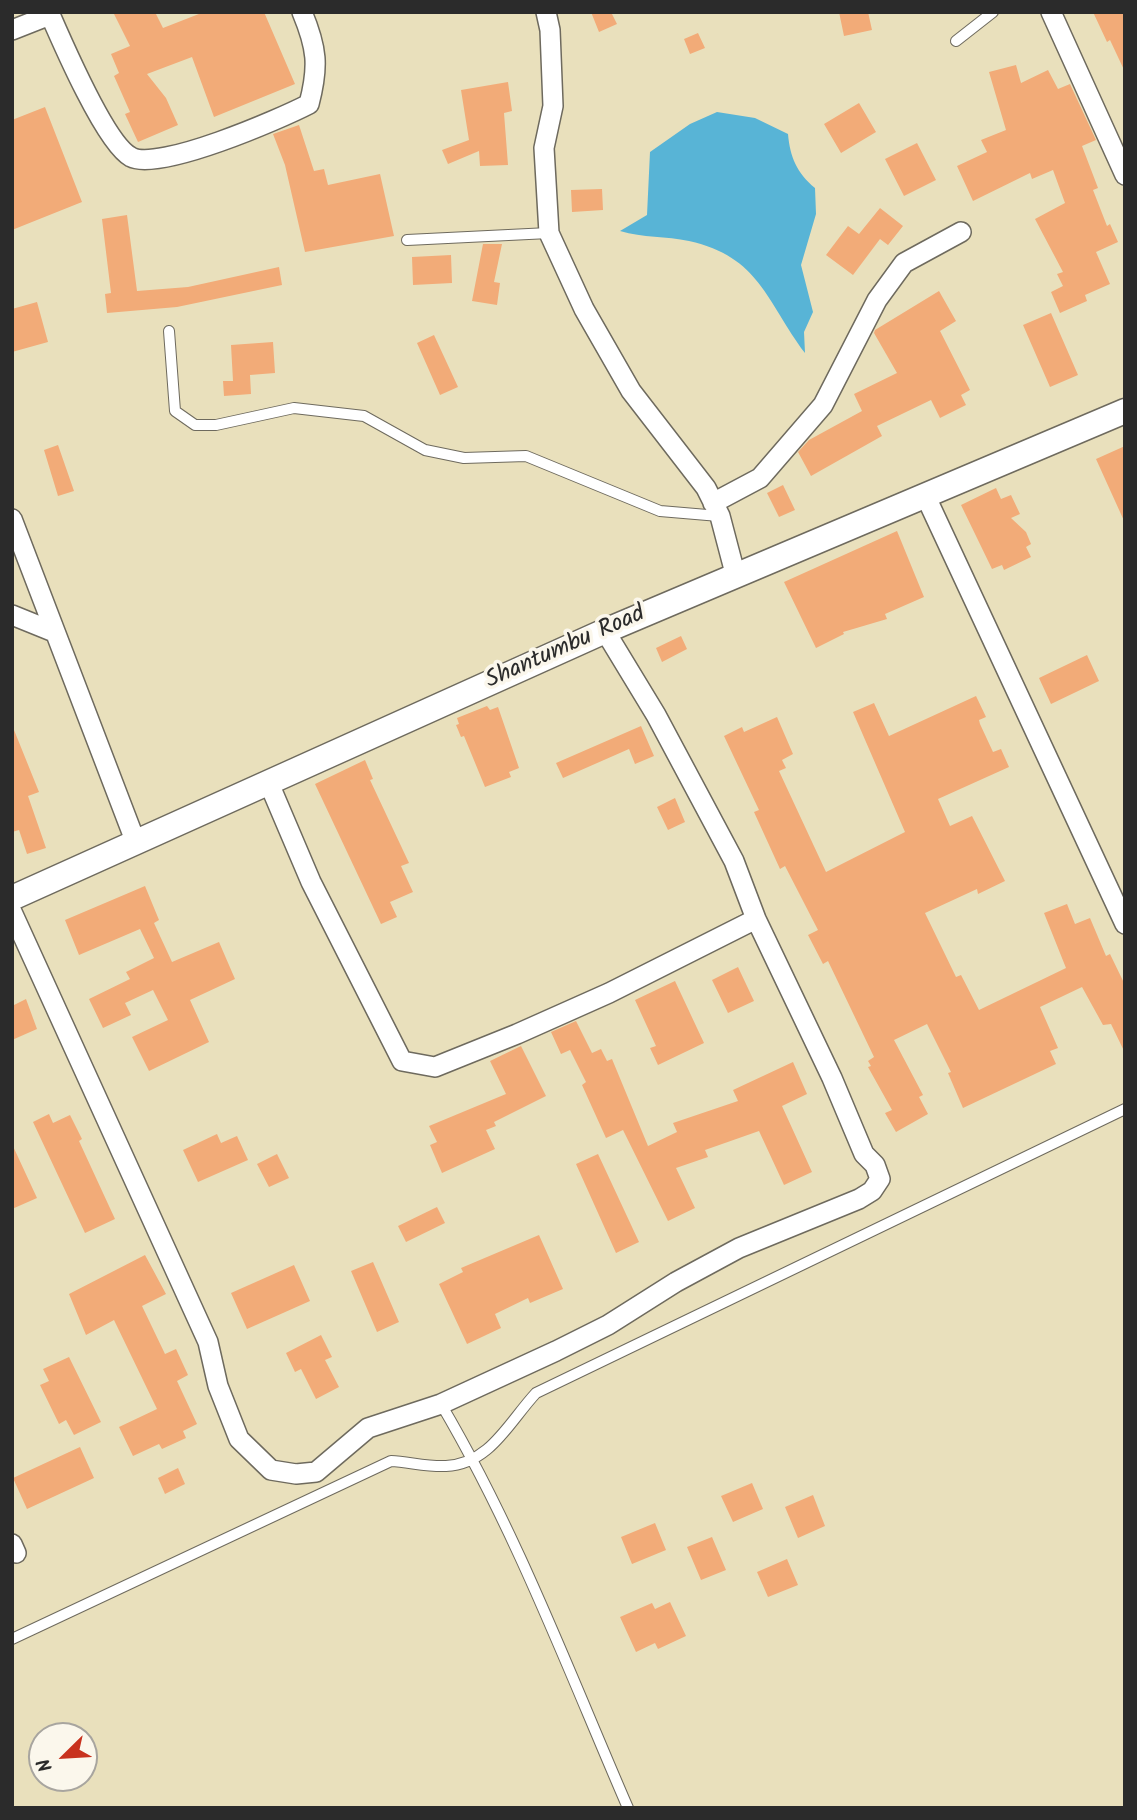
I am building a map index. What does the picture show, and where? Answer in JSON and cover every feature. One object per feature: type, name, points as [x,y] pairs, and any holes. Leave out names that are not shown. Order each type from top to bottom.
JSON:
[{"type":"street","points":[[12,30],[50,14],[116,142],[134,159],[149,161],[230,137],[280,119],[309,104],[317,76],[315,43],[302,12]]},
{"type":"street","points":[[546,12],[550,30],[553,95],[544,148],[549,233],[584,309],[631,391],[706,488],[716,510],[736,577]]},
{"type":"street","points":[[1051,12],[1120,153],[1125,175]]},
{"type":"street","points":[[716,510],[760,478],[823,405],[877,300],[904,263],[961,232]]},
{"type":"street","name":"Shantumbu Road","points":[[12,898],[606,631],[1125,411]]},
{"type":"street","points":[[926,496],[1054,766],[1125,924]]},
{"type":"street","points":[[12,519],[136,843]]},
{"type":"street","points":[[12,615],[54,632]]},
{"type":"street","points":[[12,912],[208,1342],[218,1386],[239,1439],[271,1470],[296,1474],[316,1472],[368,1428],[442,1404],[608,1325],[676,1282],[739,1248],[859,1199],[872,1191],[880,1179],[875,1165],[864,1154],[832,1079],[756,919],[734,862],[656,715],[606,631]]},
{"type":"street","points":[[268,781],[311,882],[402,1060],[435,1067],[609,993],[756,919]]},
{"type":"lane","points":[[956,41],[993,12]]},
{"type":"lane","points":[[407,240],[549,233]]},
{"type":"lane","points":[[169,331],[175,411],[195,425],[216,425],[294,408],[364,416],[425,450],[464,458],[526,456],[660,511],[716,510]]},
{"type":"lane","points":[[12,1639],[391,1461],[446,1466],[475,1460],[503,1435],[536,1393],[1125,1109]]},
{"type":"lane","points":[[442,1404],[475,1460],[628,1808]]},
{"type":"water","points":[[717,112],[755,118],[788,134],[796,164],[815,188],[816,214],[801,265],[813,312],[804,332],[805,353],[759,284],[732,258],[713,248],[689,241],[620,231],[647,215],[650,152],[690,124]]},
{"type":"building","points":[[113,12],[155,12],[163,28],[204,12],[264,12],[295,84],[214,117],[192,57],[147,74],[166,98],[178,125],[138,142],[125,114],[130,112],[114,76],[119,73],[111,54],[130,46]]},
{"type":"building","points":[[591,12],[611,12],[617,24],[599,32]]},
{"type":"building","points":[[839,12],[868,12],[872,30],[844,36]]},
{"type":"building","points":[[1093,12],[1125,12],[1125,72],[1110,40],[1107,42]]},
{"type":"building","points":[[698,33],[705,48],[690,54],[684,39]]},
{"type":"building","points":[[1016,65],[1021,83],[1048,70],[1058,89],[1070,84],[1096,140],[1082,146],[1098,188],[1093,190],[1107,226],[1110,224],[1118,242],[1096,252],[1110,284],[1085,295],[1087,301],[1060,313],[1051,292],[1063,286],[1057,274],[1063,272],[1035,219],[1065,203],[1053,170],[1032,179],[1030,173],[973,201],[957,166],[987,152],[981,140],[1006,130],[989,72]]},
{"type":"building","points":[[508,82],[512,111],[504,113],[508,165],[480,166],[479,151],[448,164],[442,150],[469,140],[461,90]]},
{"type":"building","points":[[859,103],[876,132],[841,153],[824,124]]},
{"type":"building","points":[[45,107],[82,202],[12,230],[12,120]]},
{"type":"building","points":[[299,125],[314,171],[324,169],[328,185],[380,174],[394,236],[305,252],[285,165],[273,134]]},
{"type":"building","points":[[917,143],[936,180],[904,196],[885,159]]},
{"type":"building","points":[[602,189],[603,210],[572,212],[571,190]]},
{"type":"building","points":[[880,208],[903,226],[888,245],[880,239],[853,275],[826,255],[848,226],[859,234]]},
{"type":"building","points":[[127,215],[137,291],[188,287],[279,267],[282,285],[177,307],[107,313],[105,294],[111,293],[102,219]]},
{"type":"building","points":[[483,244],[502,244],[494,282],[500,283],[497,305],[472,301]]},
{"type":"building","points":[[451,255],[452,283],[413,285],[412,257]]},
{"type":"building","points":[[939,291],[956,321],[940,331],[970,390],[961,395],[966,405],[940,418],[931,400],[877,426],[882,436],[811,476],[798,452],[809,440],[862,411],[854,394],[897,373],[874,333],[875,330]]},
{"type":"building","points":[[37,302],[48,342],[12,352],[12,309]]},
{"type":"building","points":[[1051,313],[1078,375],[1050,387],[1023,325]]},
{"type":"building","points":[[434,335],[458,387],[440,395],[417,343]]},
{"type":"building","points":[[273,342],[275,373],[250,375],[251,394],[224,396],[223,381],[233,381],[231,345]]},
{"type":"building","points":[[58,445],[74,491],[58,496],[44,450]]},
{"type":"building","points":[[1125,446],[1125,523],[1096,459]]},
{"type":"building","points":[[783,485],[795,510],[779,517],[767,493]]},
{"type":"building","points":[[996,488],[1001,499],[1011,495],[1020,514],[1011,518],[1026,532],[1031,544],[1026,547],[1031,557],[1004,570],[1002,565],[992,569],[961,505]]},
{"type":"building","points":[[897,531],[924,597],[885,614],[887,619],[843,632],[844,634],[816,648],[784,582]]},
{"type":"building","points":[[681,636],[687,649],[662,662],[656,648]]},
{"type":"building","points":[[1087,655],[1099,681],[1051,704],[1039,678]]},
{"type":"building","points":[[976,696],[986,717],[979,720],[980,724],[993,752],[1001,749],[1009,767],[938,799],[950,826],[972,816],[1005,881],[978,894],[977,889],[925,913],[956,977],[961,975],[979,1010],[1066,968],[1044,913],[1067,904],[1075,924],[1090,918],[1106,956],[1110,954],[1125,985],[1125,1053],[1111,1024],[1103,1025],[1082,987],[1040,1007],[1058,1048],[1050,1051],[1056,1064],[963,1108],[948,1073],[951,1072],[927,1024],[894,1040],[923,1095],[919,1097],[928,1114],[896,1132],[885,1113],[892,1110],[868,1067],[871,1066],[868,1061],[874,1057],[828,961],[823,964],[808,935],[818,930],[785,866],[780,869],[754,812],[759,810],[724,736],[742,727],[744,732],[777,717],[793,754],[782,760],[786,768],[779,771],[826,872],[905,832],[853,712],[874,703],[889,736]]},
{"type":"building","points":[[487,706],[490,710],[498,707],[519,768],[509,772],[511,777],[485,787],[464,736],[461,737],[456,725],[459,724],[457,718]]},
{"type":"building","points":[[12,725],[39,792],[28,796],[46,848],[27,854],[19,830],[12,832]]},
{"type":"building","points":[[641,726],[654,756],[635,764],[629,749],[563,778],[556,763]]},
{"type":"building","points":[[365,760],[373,779],[370,780],[409,863],[401,866],[413,892],[390,902],[397,917],[381,924],[315,784]]},
{"type":"building","points":[[675,798],[685,822],[668,830],[657,807]]},
{"type":"building","points":[[145,886],[159,920],[154,923],[172,962],[219,942],[235,979],[190,1000],[209,1042],[149,1071],[132,1037],[168,1020],[153,990],[125,1003],[131,1015],[103,1028],[89,999],[130,979],[126,972],[154,958],[140,929],[79,955],[65,920]]},
{"type":"building","points":[[738,967],[754,1001],[728,1013],[712,980]]},
{"type":"building","points":[[675,981],[704,1043],[658,1065],[650,1048],[656,1046],[635,1000]]},
{"type":"building","points":[[26,999],[37,1029],[12,1040],[12,1006]]},
{"type":"building","points":[[576,1021],[592,1053],[601,1049],[607,1061],[612,1059],[648,1146],[677,1132],[673,1123],[738,1101],[733,1090],[793,1062],[807,1094],[782,1106],[812,1172],[784,1185],[759,1131],[705,1150],[708,1157],[676,1168],[695,1208],[668,1221],[623,1130],[606,1138],[582,1085],[586,1082],[570,1050],[561,1054],[551,1032]]},
{"type":"building","points":[[521,1046],[546,1096],[494,1122],[496,1126],[486,1130],[495,1149],[442,1173],[430,1145],[437,1142],[429,1126],[506,1094],[490,1061]]},
{"type":"building","points":[[49,1114],[53,1123],[70,1115],[115,1219],[85,1233],[33,1122]]},
{"type":"building","points":[[217,1134],[221,1143],[237,1136],[248,1160],[198,1182],[183,1150]]},
{"type":"building","points":[[12,1144],[37,1198],[12,1209]]},
{"type":"building","points":[[277,1154],[289,1178],[269,1187],[257,1164]]},
{"type":"building","points":[[598,1154],[639,1242],[616,1253],[576,1164]]},
{"type":"building","points":[[437,1207],[445,1223],[406,1242],[398,1226]]},
{"type":"building","points":[[539,1235],[563,1289],[530,1303],[528,1298],[495,1314],[501,1328],[467,1344],[439,1284],[463,1272],[461,1268]]},
{"type":"building","points":[[145,1255],[166,1294],[142,1306],[165,1354],[176,1349],[188,1375],[177,1381],[197,1424],[183,1431],[186,1438],[162,1449],[159,1444],[133,1456],[119,1427],[157,1409],[114,1320],[86,1335],[69,1294]]},
{"type":"building","points":[[373,1262],[399,1322],[377,1332],[351,1271]]},
{"type":"building","points":[[294,1265],[310,1301],[247,1329],[231,1293]]},
{"type":"building","points":[[321,1335],[332,1357],[325,1360],[339,1387],[316,1399],[301,1369],[295,1372],[286,1353]]},
{"type":"building","points":[[69,1357],[101,1422],[74,1435],[66,1420],[59,1424],[40,1385],[49,1381],[43,1369]]},
{"type":"building","points":[[80,1447],[94,1478],[27,1509],[13,1478]]},
{"type":"building","points":[[178,1468],[185,1484],[165,1494],[158,1478]]},
{"type":"building","points":[[752,1483],[763,1509],[733,1522],[721,1496]]},
{"type":"building","points":[[813,1495],[825,1526],[798,1538],[785,1507]]},
{"type":"building","points":[[655,1523],[666,1550],[632,1564],[621,1537]]},
{"type":"building","points":[[712,1537],[726,1570],[701,1580],[687,1547]]},
{"type":"building","points":[[787,1559],[798,1585],[768,1597],[757,1572]]},
{"type":"building","points":[[670,1602],[686,1636],[658,1649],[655,1643],[636,1652],[620,1617],[652,1603],[655,1609]]}]
